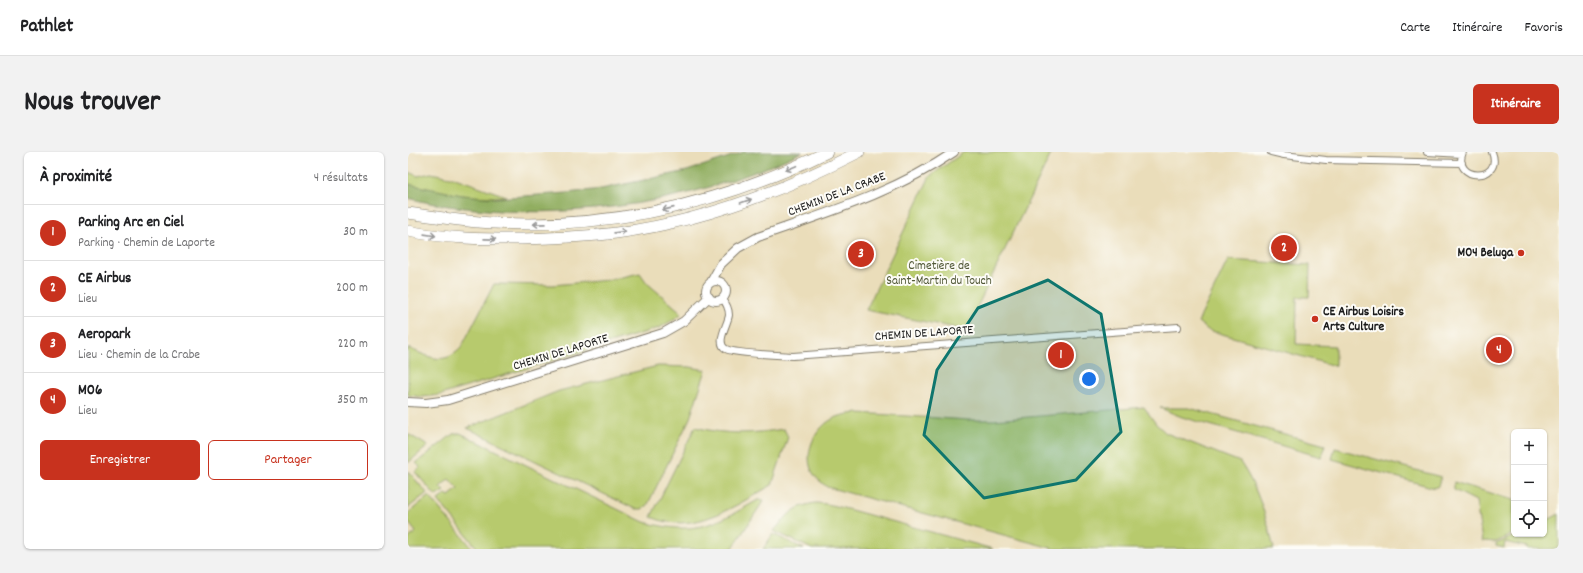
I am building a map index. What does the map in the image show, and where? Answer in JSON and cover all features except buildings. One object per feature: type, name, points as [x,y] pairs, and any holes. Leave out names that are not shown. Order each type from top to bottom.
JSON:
[{"type":"highway","points":[[408,213],[508,224],[570,223],[617,218],[664,210],[717,196],[776,175],[826,152]]},
{"type":"highway","points":[[408,231],[452,238],[493,239],[565,237],[616,233],[642,229],[712,213],[754,199],[785,187],[859,152]]},
{"type":"street","name":"CHEMIN DE LA CRABE","points":[[712,282],[721,264],[738,248],[758,236],[848,206],[881,192],[915,176],[954,152]]},
{"type":"street","points":[[1270,152],[1284,156],[1326,160],[1462,163]]},
{"type":"street","points":[[1426,152],[1463,153],[1462,163],[1464,168],[1468,173],[1480,175],[1486,173],[1493,164],[1494,159],[1492,152]]},
{"type":"street","name":"CHEMIN DE LA CRABE","points":[[722,284],[722,272],[729,257]]},
{"type":"street","points":[[722,284],[717,281],[712,282],[707,288],[709,297],[715,300],[722,298]]},
{"type":"street","name":"CHEMIN DE LAPORTE","points":[[722,284],[726,289],[722,298],[727,305],[729,315],[721,342],[723,346],[730,350],[771,354],[793,356],[1178,327]]},
{"type":"street","name":"CHEMIN DE LAPORTE","points":[[408,402],[426,403],[448,400],[663,333],[684,321],[709,297]]},
{"type":"highlighted area","points":[[1048,280],[1101,314],[1121,432],[1076,480],[984,498],[924,435],[937,370],[978,308]]},
{"type":"green space","points":[[744,152],[802,152],[766,168],[693,192],[617,206],[540,212],[501,211],[454,207],[408,198],[408,184],[462,195],[496,198],[601,189],[687,171]]},
{"type":"green space","name":"Cimetière de Saint-Martin du Touch","points":[[964,152],[1052,152],[966,330],[866,310],[930,176]]},
{"type":"green space","points":[[408,172],[418,176],[431,173],[455,178],[506,196],[471,196],[413,186],[408,184]]},
{"type":"green space","points":[[1228,260],[1310,265],[1309,297],[1297,297],[1296,344],[1335,346],[1335,366],[1208,330],[1198,322]]},
{"type":"green space","points":[[640,273],[647,283],[682,313],[659,328],[440,395],[422,397],[408,395],[408,348],[435,358],[448,357],[454,354],[461,348],[494,284],[553,285],[608,280]]},
{"type":"green space","points":[[658,366],[690,367],[706,370],[690,418],[647,506],[642,509],[635,509],[467,428],[559,391]]},
{"type":"green space","points":[[1144,407],[1156,424],[1166,433],[1240,462],[1257,493],[1274,549],[1055,549],[827,487],[814,474],[809,462],[811,446],[818,432],[829,421],[847,414],[859,413],[968,420],[994,420]]},
{"type":"green space","points":[[1160,408],[1189,408],[1325,445],[1321,457],[1182,417]]},
{"type":"green space","points":[[695,427],[706,430],[739,433],[784,429],[788,437],[772,485],[729,509],[714,516],[699,520],[683,523],[667,522],[651,517]]},
{"type":"green space","points":[[460,433],[644,522],[662,526],[691,528],[704,526],[729,516],[758,500],[764,500],[732,549],[478,549],[438,500],[446,494],[449,496],[458,489],[449,479],[440,487],[444,491],[436,496],[415,472],[420,467],[416,463],[453,434]]},
{"type":"green space","points":[[408,434],[428,446],[408,463]]},
{"type":"green space","points":[[1335,448],[1441,477],[1438,486],[1435,488],[1332,459]]},
{"type":"green space","points":[[408,471],[427,493],[408,508]]},
{"type":"green space","points":[[1454,482],[1511,499],[1511,534],[1496,542],[1482,541],[1476,501],[1454,490]]},
{"type":"green space","points":[[429,496],[473,549],[408,549],[408,539],[416,532],[408,522],[408,513]]},
{"type":"green space","points":[[816,503],[851,510],[993,549],[812,549],[774,531],[792,512],[802,506]]},
{"type":"green space","points":[[1559,514],[1559,549],[1527,549],[1527,547],[1505,542],[1504,548],[1496,546],[1496,544],[1511,537],[1547,537],[1547,520]]},
{"type":"green space","points":[[773,534],[804,549],[763,549]]},
{"type":"place","name":"CE Airbus","points":[[1284,248]]},
{"type":"place","name":"M04 Beluga","points":[[1521,253]]},
{"type":"place","name":"Aeropark","points":[[861,254]]},
{"type":"place","name":"CE Airbus Loisirs Arts Culture","points":[[1315,319]]},
{"type":"place","name":"M06","points":[[1499,350]]},
{"type":"place","name":"Parking Arc en Ciel","points":[[1061,355]]}]
